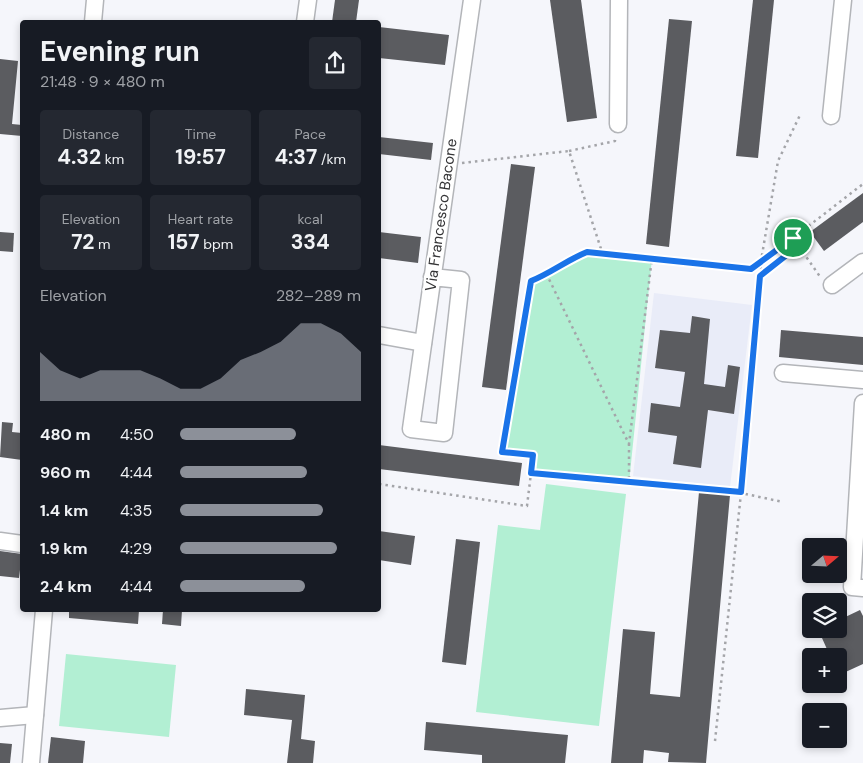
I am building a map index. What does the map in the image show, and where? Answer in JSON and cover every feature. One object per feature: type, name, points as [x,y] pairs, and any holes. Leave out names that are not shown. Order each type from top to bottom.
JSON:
[{"type":"street","points":[[93,20],[95,0]]},
{"type":"street","points":[[305,20],[308,0]]},
{"type":"street","name":"Via Francesco Bacone","points":[[432,277],[461,280],[444,433],[411,430],[432,277],[472,0]]},
{"type":"street","points":[[618,124],[619,0]]},
{"type":"street","points":[[831,116],[843,0]]},
{"type":"street","points":[[832,285],[863,262]]},
{"type":"street","points":[[381,335],[423,343]]},
{"type":"street","points":[[783,373],[863,380]]},
{"type":"street","points":[[863,403],[852,587],[863,588]]},
{"type":"street","points":[[0,541],[20,544]]},
{"type":"street","points":[[31,763],[44,612]]},
{"type":"street","points":[[0,718],[35,715]]},
{"type":"path","points":[[715,742],[741,492],[761,261],[778,161],[801,113]]},
{"type":"path","points":[[448,165],[569,151],[615,142],[618,124]]},
{"type":"path","points":[[569,151],[602,252]]},
{"type":"path","points":[[381,484],[527,506],[533,455],[502,452],[531,281],[547,275],[572,258],[587,252],[602,252],[751,269],[863,184]]},
{"type":"path","points":[[793,238],[828,288],[832,285]]},
{"type":"path","points":[[760,276],[798,246]]},
{"type":"path","points":[[629,483],[629,444],[652,258]]},
{"type":"path","points":[[547,275],[629,444]]},
{"type":"path","points":[[531,473],[741,492],[783,502]]},
{"type":"shaded area","points":[[654,293],[752,305],[730,487],[633,476]]},
{"type":"green space","points":[[593,252],[652,258],[629,483],[531,473],[533,455],[502,451],[531,281]]},
{"type":"green space","points":[[546,484],[626,494],[599,726],[476,712],[498,525],[540,530]]},
{"type":"green space","points":[[66,654],[176,665],[169,737],[59,726]]},
{"type":"building","points":[[335,0],[359,0],[356,20],[332,20]]},
{"type":"building","points":[[550,0],[581,0],[597,118],[567,122]]},
{"type":"building","points":[[753,0],[774,0],[758,158],[736,156]]},
{"type":"building","points":[[669,19],[692,21],[669,247],[646,244]]},
{"type":"building","points":[[381,27],[449,35],[445,65],[381,58]]},
{"type":"building","points":[[0,59],[18,61],[12,124],[20,125],[20,136],[0,134]]},
{"type":"building","points":[[381,137],[433,143],[431,160],[381,154]]},
{"type":"building","points":[[511,164],[535,167],[506,390],[482,387]]},
{"type":"building","points":[[863,193],[863,222],[824,251],[810,232]]},
{"type":"building","points":[[0,232],[14,233],[13,252],[0,251]]},
{"type":"building","points":[[381,232],[421,237],[418,263],[381,258]]},
{"type":"building","points":[[692,316],[710,319],[704,384],[725,387],[728,365],[740,367],[734,414],[708,410],[701,468],[673,464],[677,436],[648,432],[651,403],[680,407],[685,372],[655,368],[660,330],[690,333]]},
{"type":"building","points":[[781,330],[863,337],[863,365],[779,357]]},
{"type":"building","points":[[2,422],[13,423],[12,432],[20,433],[20,460],[0,457]]},
{"type":"building","points":[[381,445],[522,463],[519,486],[381,469]]},
{"type":"building","points":[[699,492],[730,495],[706,763],[668,762],[669,753],[644,750],[643,763],[611,763],[623,629],[655,632],[650,694],[680,697]]},
{"type":"building","points":[[381,531],[415,536],[411,565],[381,560]]},
{"type":"building","points":[[456,539],[480,542],[466,665],[442,662]]},
{"type":"building","points":[[0,551],[20,554],[19,578],[0,576]]},
{"type":"building","points":[[860,610],[863,616],[863,664],[847,671],[847,648],[826,648],[822,638],[847,638],[847,616]]},
{"type":"building","points":[[69,612],[139,612],[138,624],[69,618]]},
{"type":"building","points":[[163,612],[182,612],[181,626],[162,624]]},
{"type":"building","points":[[246,689],[305,695],[301,739],[315,741],[313,763],[287,763],[292,720],[244,715]]},
{"type":"building","points":[[426,722],[568,735],[565,763],[482,763],[482,755],[424,750]]},
{"type":"building","points":[[51,737],[85,741],[83,763],[48,763]]},
{"type":"building","points":[[0,743],[12,744],[10,763],[0,763]]},
{"type":"route","points":[[793,238],[798,246],[760,276],[741,492],[531,473],[533,455],[502,452],[531,281],[547,275],[572,258],[587,252],[613,253],[751,269],[793,238]]}]
